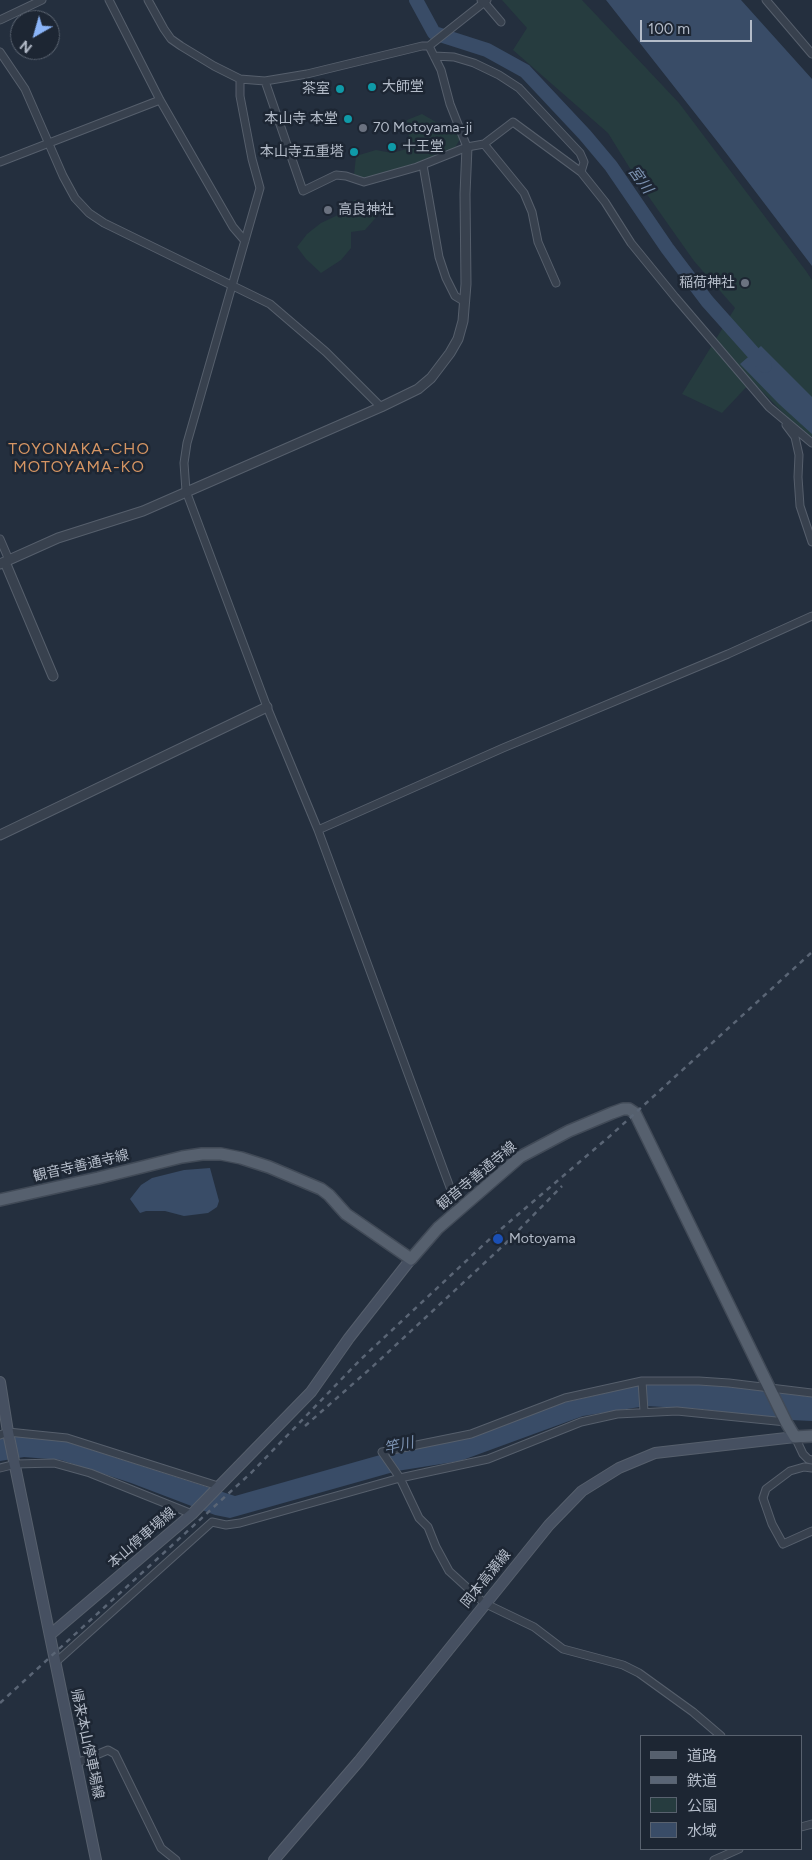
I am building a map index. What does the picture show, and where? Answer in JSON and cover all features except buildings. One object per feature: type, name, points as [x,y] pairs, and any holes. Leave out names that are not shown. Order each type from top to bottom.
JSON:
[{"type":"main road","name":"観音寺善通寺線","points":[[0,1200],[182,1157],[221,1154],[269,1167],[321,1189],[346,1214],[411,1259],[438,1228],[458,1209],[520,1157],[534,1148],[612,1113],[629,1109],[635,1113],[794,1437]]},
{"type":"main road","name":"本山停車場線","points":[[51,1634],[192,1514],[311,1392],[349,1338],[411,1259]]},
{"type":"main road","points":[[0,1382],[6,1435],[15,1462],[51,1634]]},
{"type":"main road","points":[[794,1437],[812,1436]]},
{"type":"main road","name":"岡本高瀬線","points":[[274,1860],[359,1761],[484,1603],[565,1507],[582,1491],[618,1468],[655,1453],[794,1437]]},
{"type":"main road","name":"帰来本山停車場線","points":[[51,1634],[96,1860]]},
{"type":"street","points":[[0,20],[42,0]]},
{"type":"street","points":[[109,0],[160,100],[233,226],[245,241]]},
{"type":"street","points":[[148,0],[171,39],[214,66],[240,79],[265,81],[307,74],[430,44],[484,1],[501,22]]},
{"type":"street","points":[[766,0],[812,54]]},
{"type":"street","points":[[774,10],[778,0]]},
{"type":"street","points":[[5,562],[58,538],[144,511],[381,407],[418,389],[442,366],[458,339],[463,321],[465,302],[467,147],[450,104],[441,70],[430,44]]},
{"type":"street","points":[[0,52],[25,89],[63,176],[75,198],[89,213],[104,223],[270,304],[326,352],[381,407]]},
{"type":"street","points":[[434,56],[454,56],[474,63],[499,75],[519,88],[580,153],[584,162],[581,172]]},
{"type":"street","points":[[240,79],[240,96],[252,159],[260,188],[188,443],[184,463],[186,492],[267,707],[318,830],[458,1209]]},
{"type":"street","points":[[265,81],[304,191],[336,175],[364,182],[422,165],[467,147],[484,144],[513,122],[581,172],[605,202],[631,243],[737,371],[769,407],[812,443]]},
{"type":"street","points":[[0,162],[160,100]]},
{"type":"street","points":[[484,144],[524,193],[532,212],[538,242],[556,283]]},
{"type":"street","points":[[422,165],[439,256],[446,278],[455,296],[465,302]]},
{"type":"street","points":[[780,416],[795,437],[800,455],[798,477],[800,506],[812,542]]},
{"type":"street","points":[[0,538],[5,562],[53,676]]},
{"type":"street","points":[[318,830],[812,616]]},
{"type":"street","points":[[0,835],[267,707]]},
{"type":"street","points":[[719,1735],[693,1712],[638,1673],[623,1665],[563,1649],[534,1627],[484,1603],[449,1571],[428,1527],[419,1518],[398,1476],[382,1452],[471,1434],[565,1398],[642,1382],[699,1381],[812,1393]]},
{"type":"street","points":[[642,1382],[644,1410]]},
{"type":"street","points":[[56,1662],[212,1522],[226,1525],[240,1522],[398,1476],[488,1459],[581,1422],[617,1414],[644,1410],[677,1411],[785,1422]]},
{"type":"street","points":[[6,1435],[67,1438],[218,1486]]},
{"type":"street","points":[[794,1437],[803,1454],[812,1460]]},
{"type":"street","points":[[0,1468],[15,1462],[54,1463],[90,1473],[192,1514]]},
{"type":"street","points":[[812,1468],[790,1471],[766,1489],[763,1498],[772,1524],[783,1544],[812,1531]]},
{"type":"street","points":[[77,1763],[108,1750],[115,1754],[161,1848],[176,1860]]},
{"type":"street","points":[[714,1860],[737,1850]]},
{"type":"green space","points":[[502,0],[582,0],[679,103],[806,271],[812,280],[812,437],[788,418],[752,381],[722,413],[682,394],[735,308],[694,261],[639,183],[608,133],[513,50],[527,28]]},
{"type":"green space","points":[[422,114],[436,122],[453,126],[460,139],[453,151],[365,180],[354,175],[356,156],[376,150],[392,153],[410,148],[407,120]]},
{"type":"green space","points":[[354,200],[377,202],[379,214],[365,230],[351,232],[351,248],[341,260],[321,273],[306,259],[297,247],[307,234],[321,223],[342,213]]},
{"type":"water","points":[[606,0],[741,0],[812,79],[812,266],[720,145]]},
{"type":"water","points":[[761,346],[812,397],[812,434],[740,364]]},
{"type":"water","points":[[210,1168],[219,1201],[217,1207],[208,1213],[184,1216],[165,1211],[146,1211],[140,1213],[130,1199],[141,1185],[152,1178],[184,1170]]},
{"type":"water","points":[[646,1384],[714,1385],[812,1397],[812,1421],[699,1409],[646,1406],[583,1416],[460,1461],[397,1471],[230,1518],[215,1515],[131,1483],[61,1460],[24,1457],[0,1461],[0,1439],[19,1436],[67,1442],[235,1496],[380,1455],[473,1437],[553,1405]]},
{"type":"waterway","name":"宮川","points":[[416,0],[434,33],[487,50],[525,71],[585,135],[611,166],[667,248],[707,301],[765,366]]},
{"type":"railway","points":[[0,1703],[252,1472],[360,1360],[494,1235],[610,1136],[812,952]]},
{"type":"railway","points":[[305,1426],[371,1368],[505,1244],[562,1186]]},
{"type":"place","name":"大師堂","points":[[372,87]]},
{"type":"place","name":"茶室","points":[[340,89]]},
{"type":"place","name":"本山寺 本堂","points":[[348,119]]},
{"type":"place","name":"70 Motoyama-ji","points":[[363,128]]},
{"type":"place","name":"十王堂","points":[[392,147]]},
{"type":"place","name":"本山寺五重塔","points":[[354,152]]},
{"type":"place","name":"高良神社","points":[[328,210]]},
{"type":"place","name":"稲荷神社","points":[[745,283]]},
{"type":"place","name":"Motoyama","points":[[498,1239]]},
{"type":"district","name":"TOYONAKA-CHO MOTOYAMA-KO","points":[[79,458]]},
{"type":"water label","name":"竿川","points":[[399,1446]]}]
